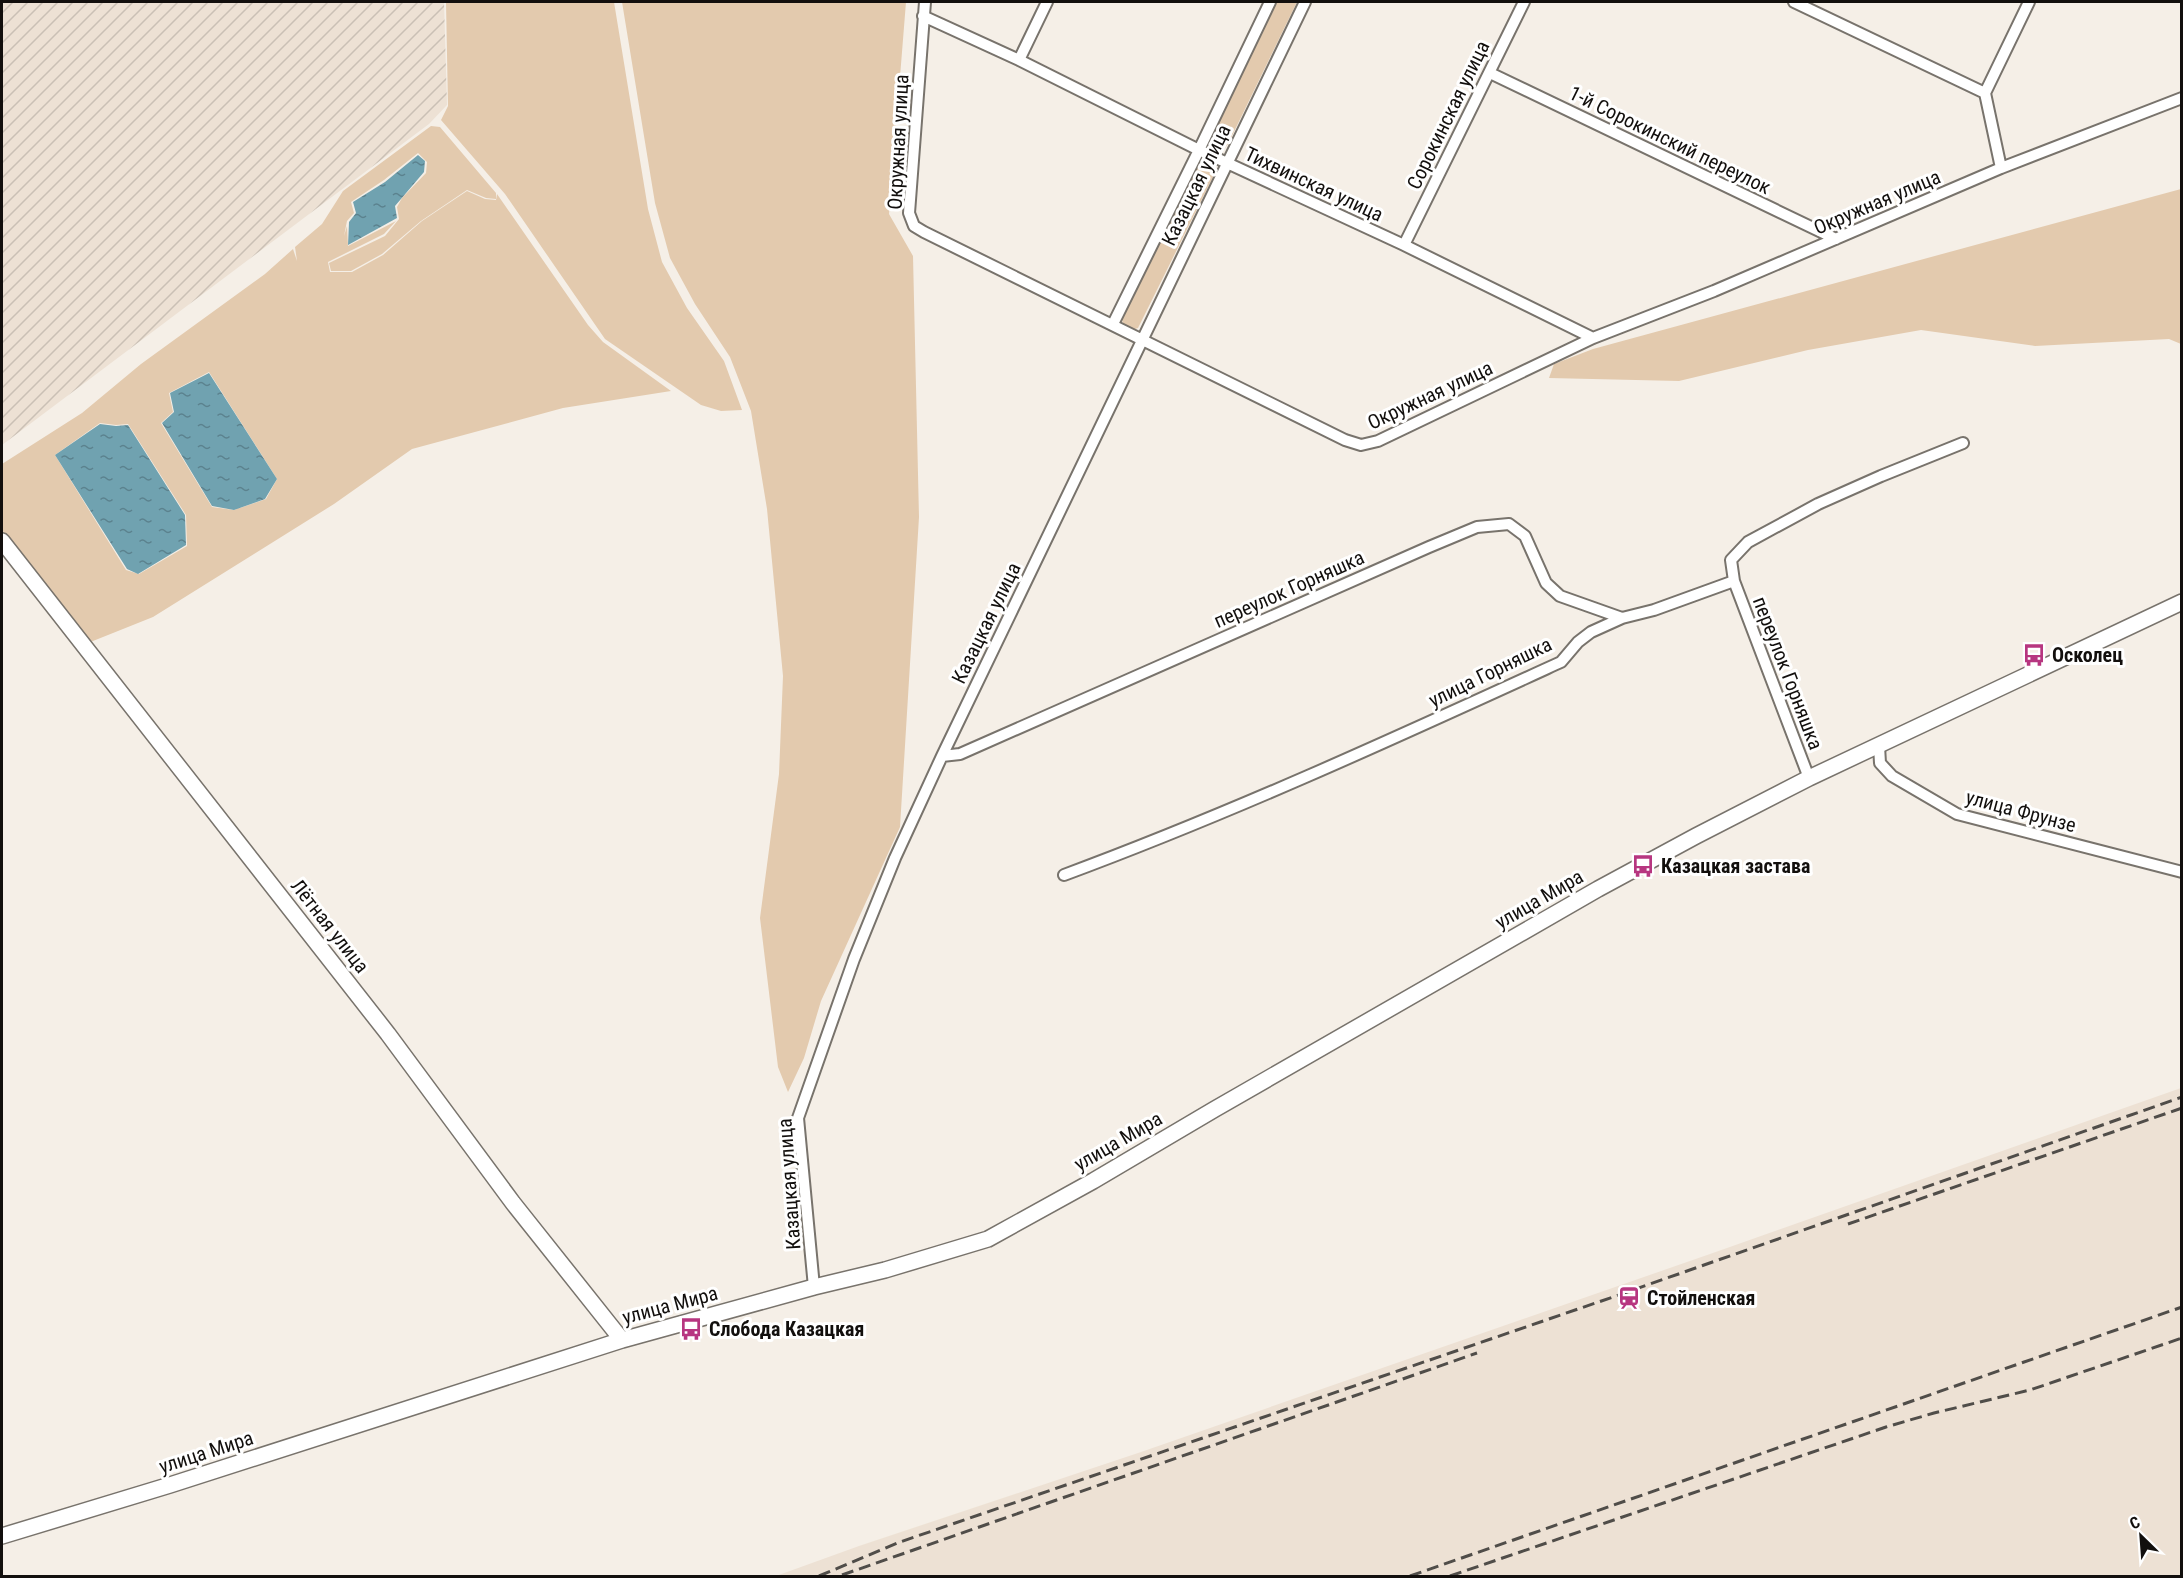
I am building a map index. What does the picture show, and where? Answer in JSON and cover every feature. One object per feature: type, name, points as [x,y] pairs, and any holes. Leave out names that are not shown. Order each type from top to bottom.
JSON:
[{"type":"main road","name":"Лётная улица","points":[[2,541],[381,1025],[513,1203],[622,1340]]},
{"type":"main road","name":"улица Мира","points":[[2,1536],[181,1482],[622,1340],[814,1287],[885,1270],[988,1239],[1094,1181],[1598,889],[1696,836],[1809,778],[2181,602]]},
{"type":"street","name":"Окружная улица","points":[[925,2],[909,213],[914,226],[1345,440],[1360,445],[1378,441],[1593,338],[1714,291],[2001,168],[2181,98]]},
{"type":"street","points":[[1019,60],[1047,2]]},
{"type":"street","name":"Казацкая улица","points":[[1113,324],[1270,2]]},
{"type":"street","name":"Казацкая улица","points":[[814,1287],[798,1118],[854,959],[895,858],[942,756],[1305,2]]},
{"type":"street","name":"Сорокинская улица","points":[[1404,245],[1524,2]]},
{"type":"street","points":[[1794,2],[1985,93]]},
{"type":"street","points":[[2001,168],[1985,93],[2029,2]]},
{"type":"street","name":"Тихвинская улица","points":[[923,15],[1593,338]]},
{"type":"street","name":"1-й Сорокинский переулок","points":[[1490,73],[1836,239]]},
{"type":"street","points":[[1734,581],[1731,560],[1749,542],[1818,504],[1963,443]]},
{"type":"street","name":"переулок Горняшка","points":[[942,756],[960,754],[1477,527],[1509,524],[1525,536],[1546,583],[1560,596],[1622,618]]},
{"type":"street","name":"переулок Горняшка","points":[[1734,581],[1809,778]]},
{"type":"street","name":"улица Горняшка","points":[[1065,875],[1141,847],[1273,793],[1551,667],[1561,662],[1578,642],[1591,632],[1622,618],[1654,610],[1734,581]]},
{"type":"street","name":"улица Фрунзе","points":[[1879,746],[1880,763],[1892,777],[1957,814],[2181,872]]},
{"type":"shaded area","points":[[2,2],[444,2],[447,105],[429,124],[2,445]]},
{"type":"shaded area","points":[[446,2],[614,2],[648,209],[662,262],[687,308],[724,361],[742,410],[721,411],[701,405],[605,339],[505,194],[441,120],[448,106]]},
{"type":"shaded area","points":[[622,2],[906,2],[889,214],[913,256],[919,517],[900,827],[821,1001],[804,1058],[788,1092],[778,1067],[760,918],[779,774],[783,676],[767,509],[751,411],[730,357],[695,304],[670,258],[655,203]]},
{"type":"shaded area","points":[[1275,2],[1297,2],[1228,144],[1221,153],[1211,150],[1209,142]]},
{"type":"shaded area","points":[[431,126],[440,127],[496,193],[496,199],[486,198],[467,190],[421,221],[382,254],[351,271],[331,271],[329,263],[385,236],[399,219],[397,207],[402,198],[426,173],[427,162],[418,153],[351,202],[354,213],[347,221],[344,236],[347,226],[348,246],[396,221],[384,234],[328,262],[330,272],[352,272],[383,255],[422,221],[467,191],[485,199],[496,200],[497,194],[588,325],[603,342],[671,391],[563,408],[412,449],[334,504],[153,617],[88,643],[2,530],[2,464],[82,413],[141,364],[265,274],[293,249],[297,261],[295,247],[322,224],[343,191]],"holes":[[[209,372],[277,479],[266,499],[234,510],[212,507],[161,423],[173,412],[169,393]],[[100,423],[128,424],[186,515],[187,546],[139,574],[126,570],[55,455]]]},
{"type":"shaded area","points":[[1204,158],[1209,159],[1214,165],[1214,175],[1138,328],[1132,330],[1123,325],[1122,319],[1196,166]]},
{"type":"shaded area","points":[[2181,189],[2181,344],[2169,339],[2035,346],[1921,330],[1808,350],[1679,381],[1549,378],[1554,364],[1593,349]]},
{"type":"shaded area","points":[[2181,1088],[2181,1576],[776,1576],[1141,1452]]},
{"type":"water","points":[[418,155],[425,161],[424,172],[395,206],[397,218],[348,245],[349,222],[356,213],[353,202],[385,182]]},
{"type":"water","points":[[209,373],[277,479],[265,499],[234,510],[212,506],[162,423],[174,412],[170,393]]},
{"type":"water","points":[[100,424],[128,425],[185,515],[186,545],[138,574],[127,569],[55,455]]},
{"type":"railway","points":[[819,1576],[900,1542],[1613,1297],[2182,1097]]},
{"type":"railway","points":[[1848,1224],[2182,1108]]},
{"type":"railway","points":[[1410,1576],[2182,1307]]},
{"type":"railway","points":[[1450,1576],[1886,1427],[2030,1390],[2182,1338]]},
{"type":"railway","points":[[842,1575],[1477,1353]]},
{"type":"place","name":"Осколец","points":[[2034,655]]},
{"type":"place","name":"Казацкая застава","points":[[1643,866]]},
{"type":"place","name":"Стойленская","points":[[1629,1298]]},
{"type":"place","name":"Слобода Казацкая","points":[[691,1329]]}]
